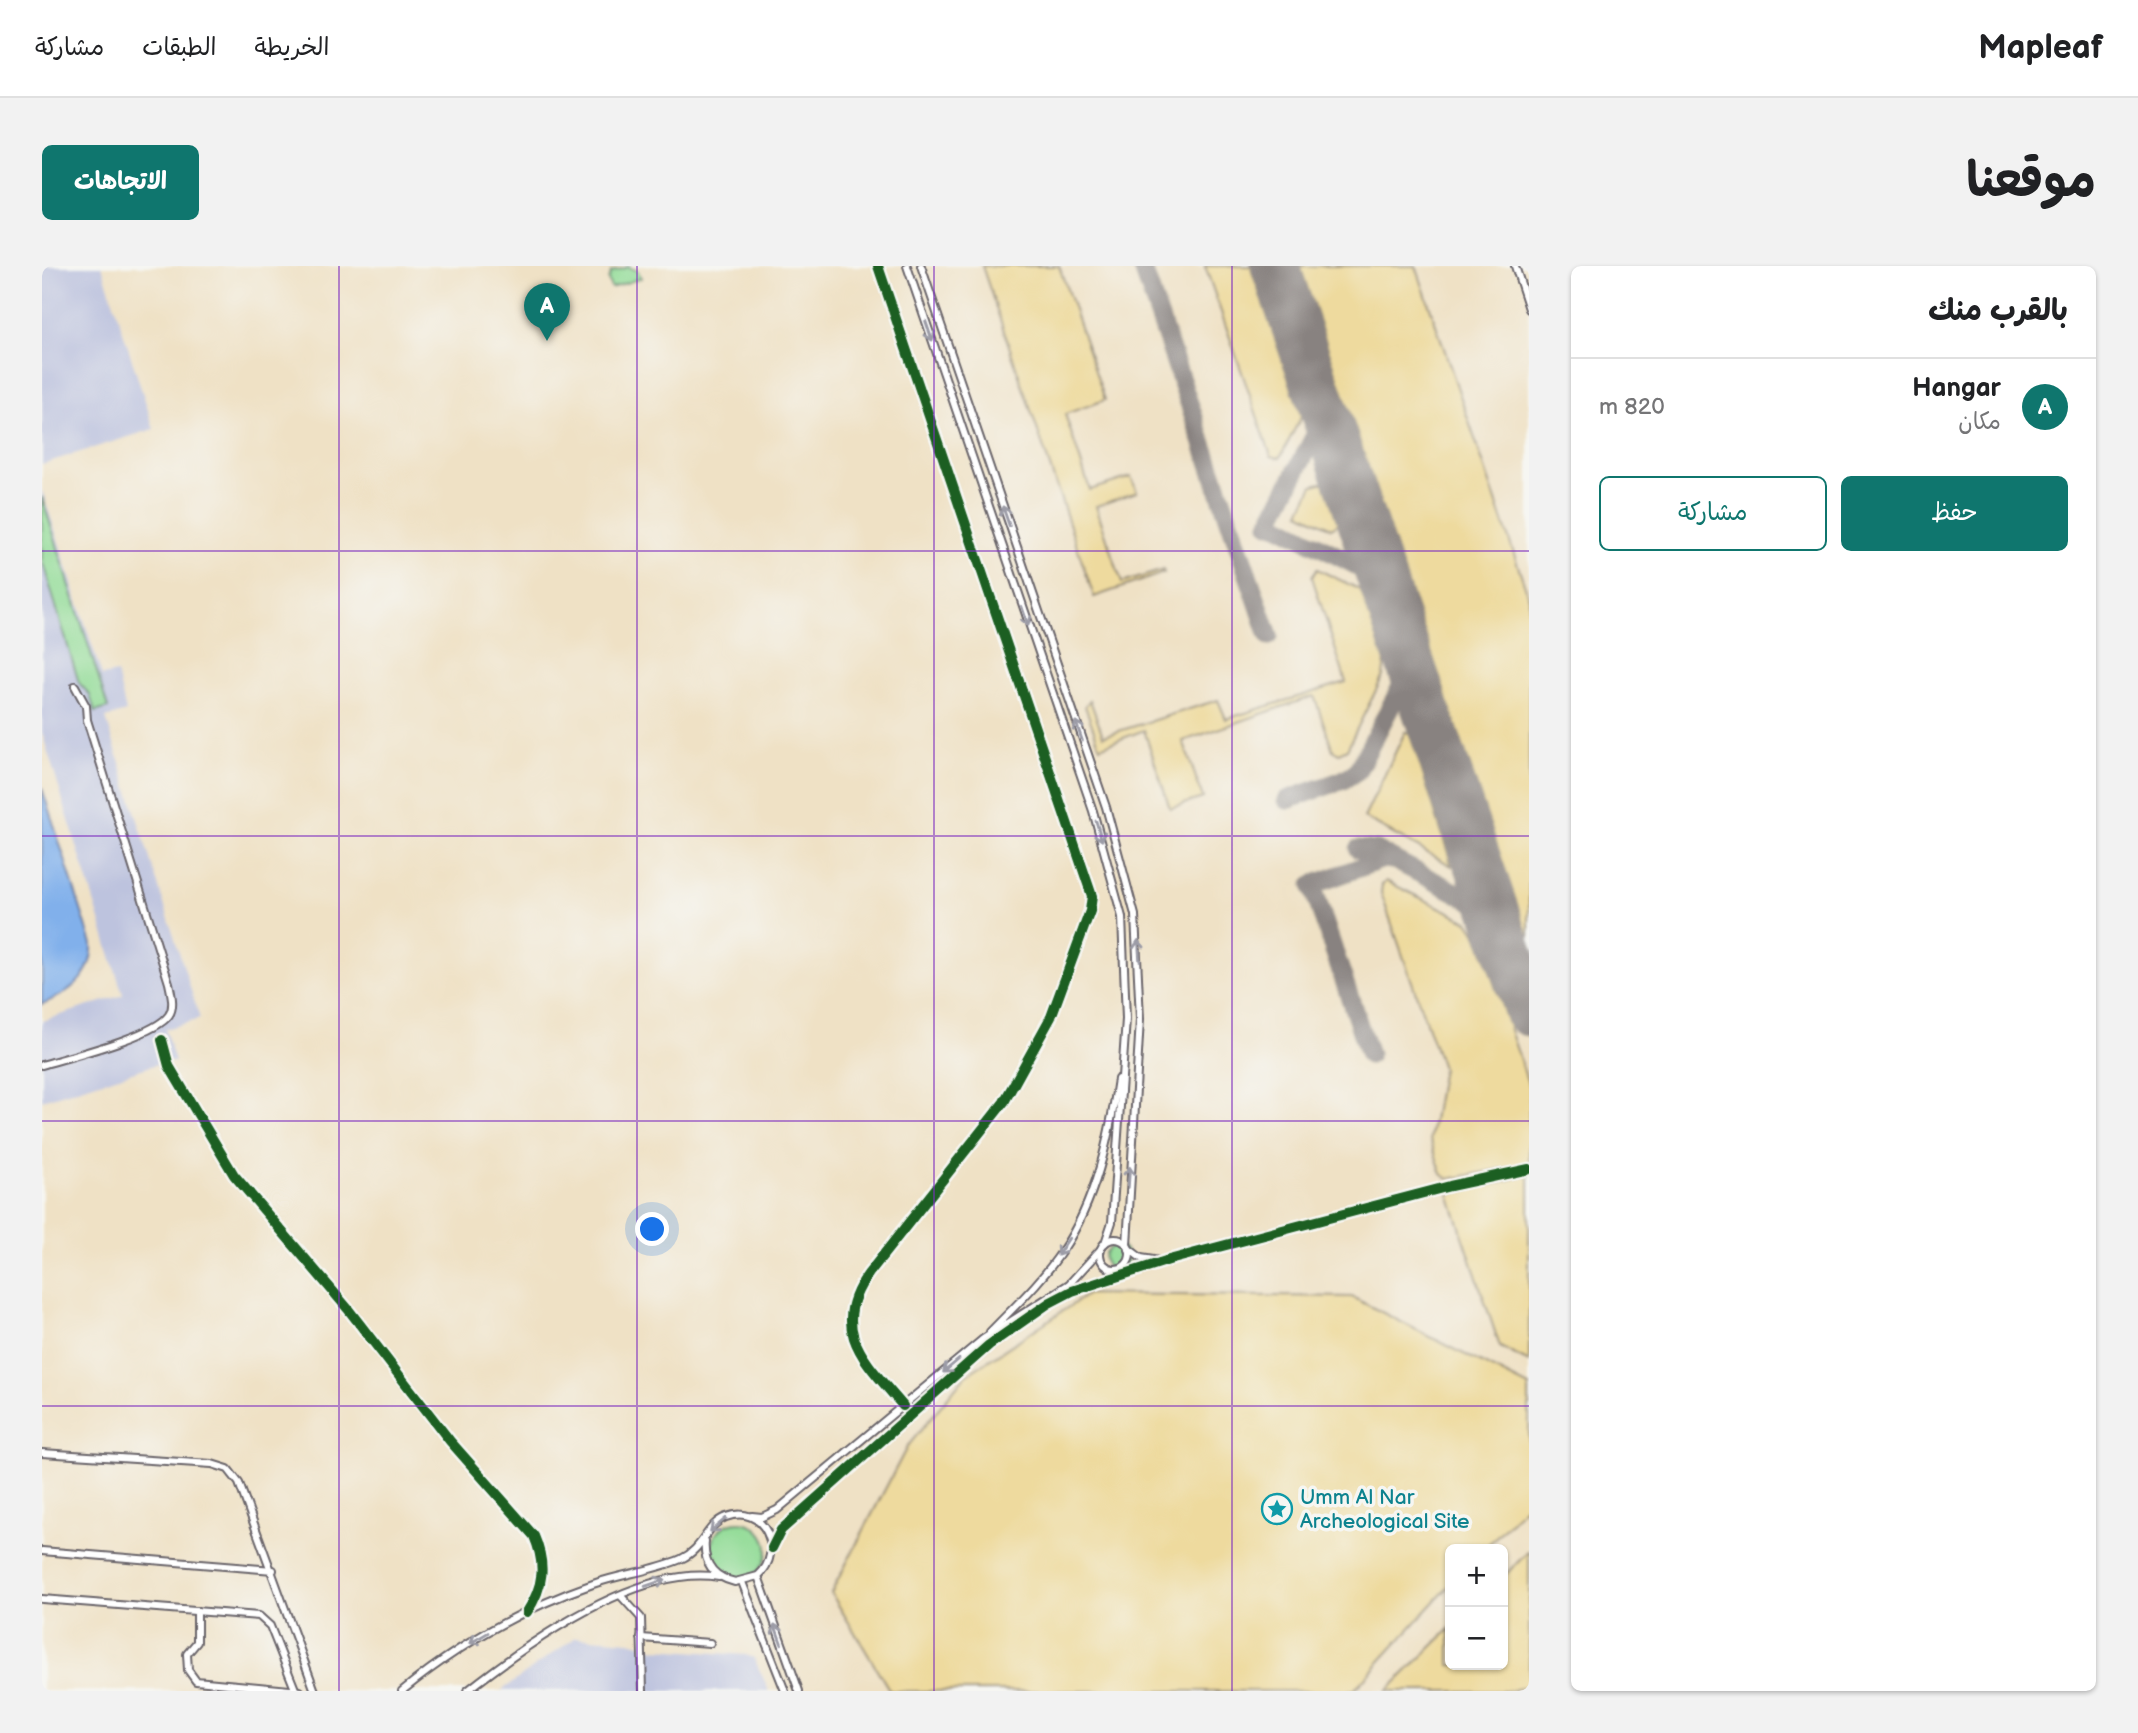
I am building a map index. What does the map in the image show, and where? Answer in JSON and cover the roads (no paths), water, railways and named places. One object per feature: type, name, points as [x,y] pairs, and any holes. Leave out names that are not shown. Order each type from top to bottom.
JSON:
[{"type":"street","points":[[877,266],[1092,896],[1090,911],[1051,1017],[1008,1095],[869,1273],[853,1300],[850,1318],[855,1345],[864,1360],[903,1406]]},
{"type":"street","points":[[907,266],[1104,848],[1122,917],[1126,1018],[1112,1222],[1101,1250],[1069,1284],[983,1339]]},
{"type":"street","points":[[467,1691],[548,1632],[621,1596],[678,1576],[742,1582],[758,1576],[768,1565],[772,1548],[781,1530],[989,1345],[1049,1303],[1096,1282],[1129,1260],[1140,1019],[1135,915],[1106,807],[921,266]]},
{"type":"street","points":[[1515,266],[1529,309]]},
{"type":"street","points":[[42,1065],[152,1029],[170,1014],[172,1005],[169,983],[87,720],[86,706],[75,686]]},
{"type":"street","points":[[402,1691],[462,1648],[539,1606],[683,1558],[705,1541],[716,1523],[725,1517],[762,1517],[777,1510],[983,1339],[1039,1280],[1062,1252],[1077,1225],[1104,1158],[1126,1018]]},
{"type":"street","points":[[162,1040],[172,1072],[234,1175],[348,1308],[450,1441],[534,1536],[543,1567],[541,1583],[527,1612]]},
{"type":"street","points":[[1096,1282],[1169,1260],[1450,1186],[1529,1169]]},
{"type":"street","points":[[1105,1243],[1115,1239],[1141,1258],[1169,1260]]},
{"type":"street","points":[[1101,1250],[1103,1262],[1119,1268],[1146,1268]]},
{"type":"street","points":[[42,1453],[212,1464],[228,1469],[239,1483],[315,1691]]},
{"type":"street","points":[[747,1516],[762,1524],[772,1548]]},
{"type":"street","points":[[705,1541],[707,1562],[721,1578]]},
{"type":"street","points":[[42,1551],[273,1570]]},
{"type":"street","points":[[758,1576],[799,1691]]},
{"type":"street","points":[[742,1582],[785,1691]]},
{"type":"street","points":[[621,1596],[642,1618],[643,1691]]},
{"type":"street","points":[[42,1599],[197,1611],[264,1618],[271,1626],[298,1690],[196,1681],[188,1670],[187,1654],[197,1642],[197,1611]]},
{"type":"street","points":[[641,1638],[710,1643]]},
{"type":"water","points":[[42,788],[92,944],[92,955],[78,982],[61,995],[42,1004]]},
{"type":"place","name":"Hangar","points":[[547,341]]},
{"type":"place","name":"Umm Al Nar Archeological Site","points":[[1277,1509]]}]
